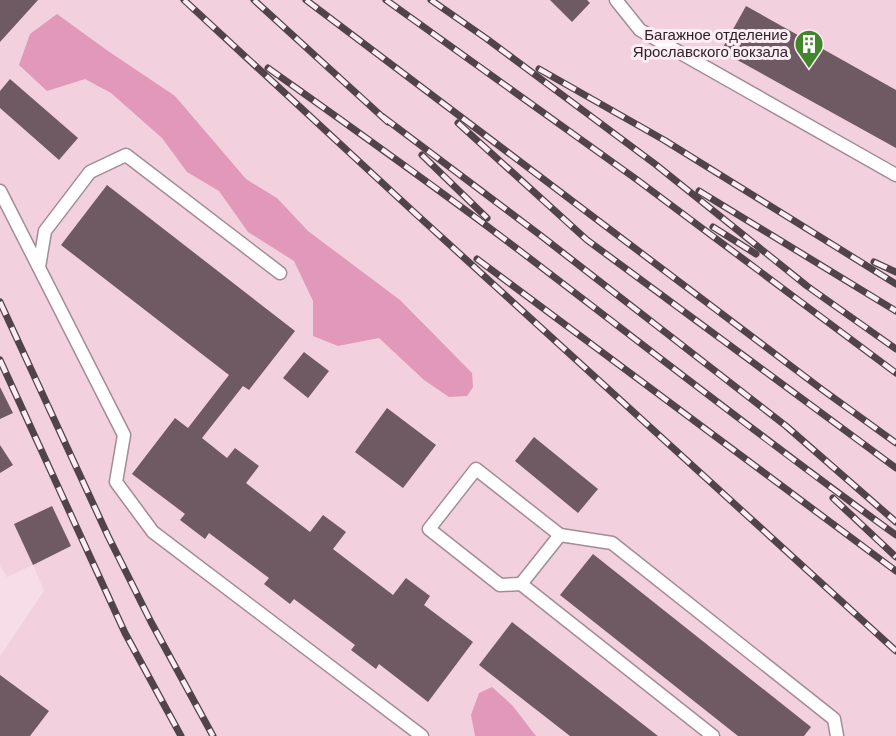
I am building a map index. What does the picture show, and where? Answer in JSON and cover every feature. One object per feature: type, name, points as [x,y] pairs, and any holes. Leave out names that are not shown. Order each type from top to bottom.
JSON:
[{"type":"lane","points":[[616,0],[640,30],[896,175]]},
{"type":"lane","points":[[39,267],[45,231],[90,172],[126,155],[280,273]]},
{"type":"lane","points":[[0,191],[124,435],[116,482],[153,532],[422,736]]},
{"type":"lane","points":[[713,736],[521,584],[500,585],[429,529],[476,470],[560,536],[612,543],[834,719],[837,736]]},
{"type":"lane","points":[[521,584],[560,536]]},
{"type":"shaded area","points":[[0,0],[896,0],[896,736],[0,736],[0,656],[44,591],[33,565],[7,577],[0,566]]},
{"type":"shaded area","points":[[57,14],[175,96],[246,179],[277,198],[308,231],[400,300],[472,373],[473,387],[467,396],[449,397],[424,380],[379,338],[338,346],[313,336],[313,301],[294,261],[248,232],[219,191],[187,172],[162,138],[111,93],[85,79],[47,91],[19,65],[30,34]]},
{"type":"shaded area","points":[[492,687],[512,705],[536,736],[475,736],[471,715],[479,693]]},
{"type":"building","points":[[0,0],[38,0],[0,42]]},
{"type":"building","points":[[550,0],[587,0],[590,3],[572,22]]},
{"type":"building","name":"Багажное отделение Ярославского вокзала","points":[[746,6],[896,90],[896,148],[721,51]]},
{"type":"building","points":[[10,79],[78,138],[59,160],[0,108],[0,91]]},
{"type":"building","points":[[107,185],[295,331],[249,390],[243,386],[202,438],[227,458],[235,448],[259,466],[246,483],[310,532],[323,515],[346,532],[333,549],[393,595],[406,578],[430,596],[424,605],[473,642],[428,702],[379,664],[376,669],[351,650],[355,645],[294,599],[290,604],[264,584],[269,578],[209,533],[205,539],[180,520],[185,514],[132,474],[175,418],[188,428],[229,375],[61,245]]},
{"type":"building","points":[[304,352],[329,371],[308,398],[283,378]]},
{"type":"building","points":[[0,387],[13,413],[0,419]]},
{"type":"building","points":[[387,408],[436,445],[403,488],[355,452]]},
{"type":"building","points":[[534,437],[598,489],[578,513],[515,461]]},
{"type":"building","points":[[0,445],[13,465],[0,473]]},
{"type":"building","points":[[52,506],[71,546],[33,565],[14,524]]},
{"type":"building","points":[[593,554],[811,727],[804,736],[738,736],[560,595]]},
{"type":"building","points":[[512,622],[658,736],[570,736],[479,665]]},
{"type":"building","points":[[0,675],[49,711],[30,736],[0,736]]},
{"type":"railway","points":[[184,0],[896,651]]},
{"type":"railway","points":[[254,0],[388,122]]},
{"type":"railway","points":[[306,0],[896,443]]},
{"type":"railway","points":[[386,0],[636,179],[896,373]]},
{"type":"railway","points":[[431,0],[655,164],[807,286],[896,349]]},
{"type":"railway","points":[[268,68],[464,209],[896,535]]},
{"type":"railway","points":[[539,69],[664,140],[896,284]]},
{"type":"railway","points":[[383,117],[540,235],[786,426],[896,522]]},
{"type":"railway","points":[[458,123],[587,240],[896,468]]},
{"type":"railway","points":[[422,155],[487,218]]},
{"type":"railway","points":[[699,191],[896,311]]},
{"type":"railway","points":[[713,227],[756,254]]},
{"type":"railway","points":[[477,259],[896,571]]},
{"type":"railway","points":[[874,262],[896,272]]},
{"type":"railway","points":[[0,302],[108,536],[151,622],[213,736]]},
{"type":"railway","points":[[0,360],[125,633],[181,736]]},
{"type":"railway","points":[[833,498],[896,557]]},
{"type":"place","name":"Багажное отделение Ярославского вокзала","points":[[809,70]]}]
